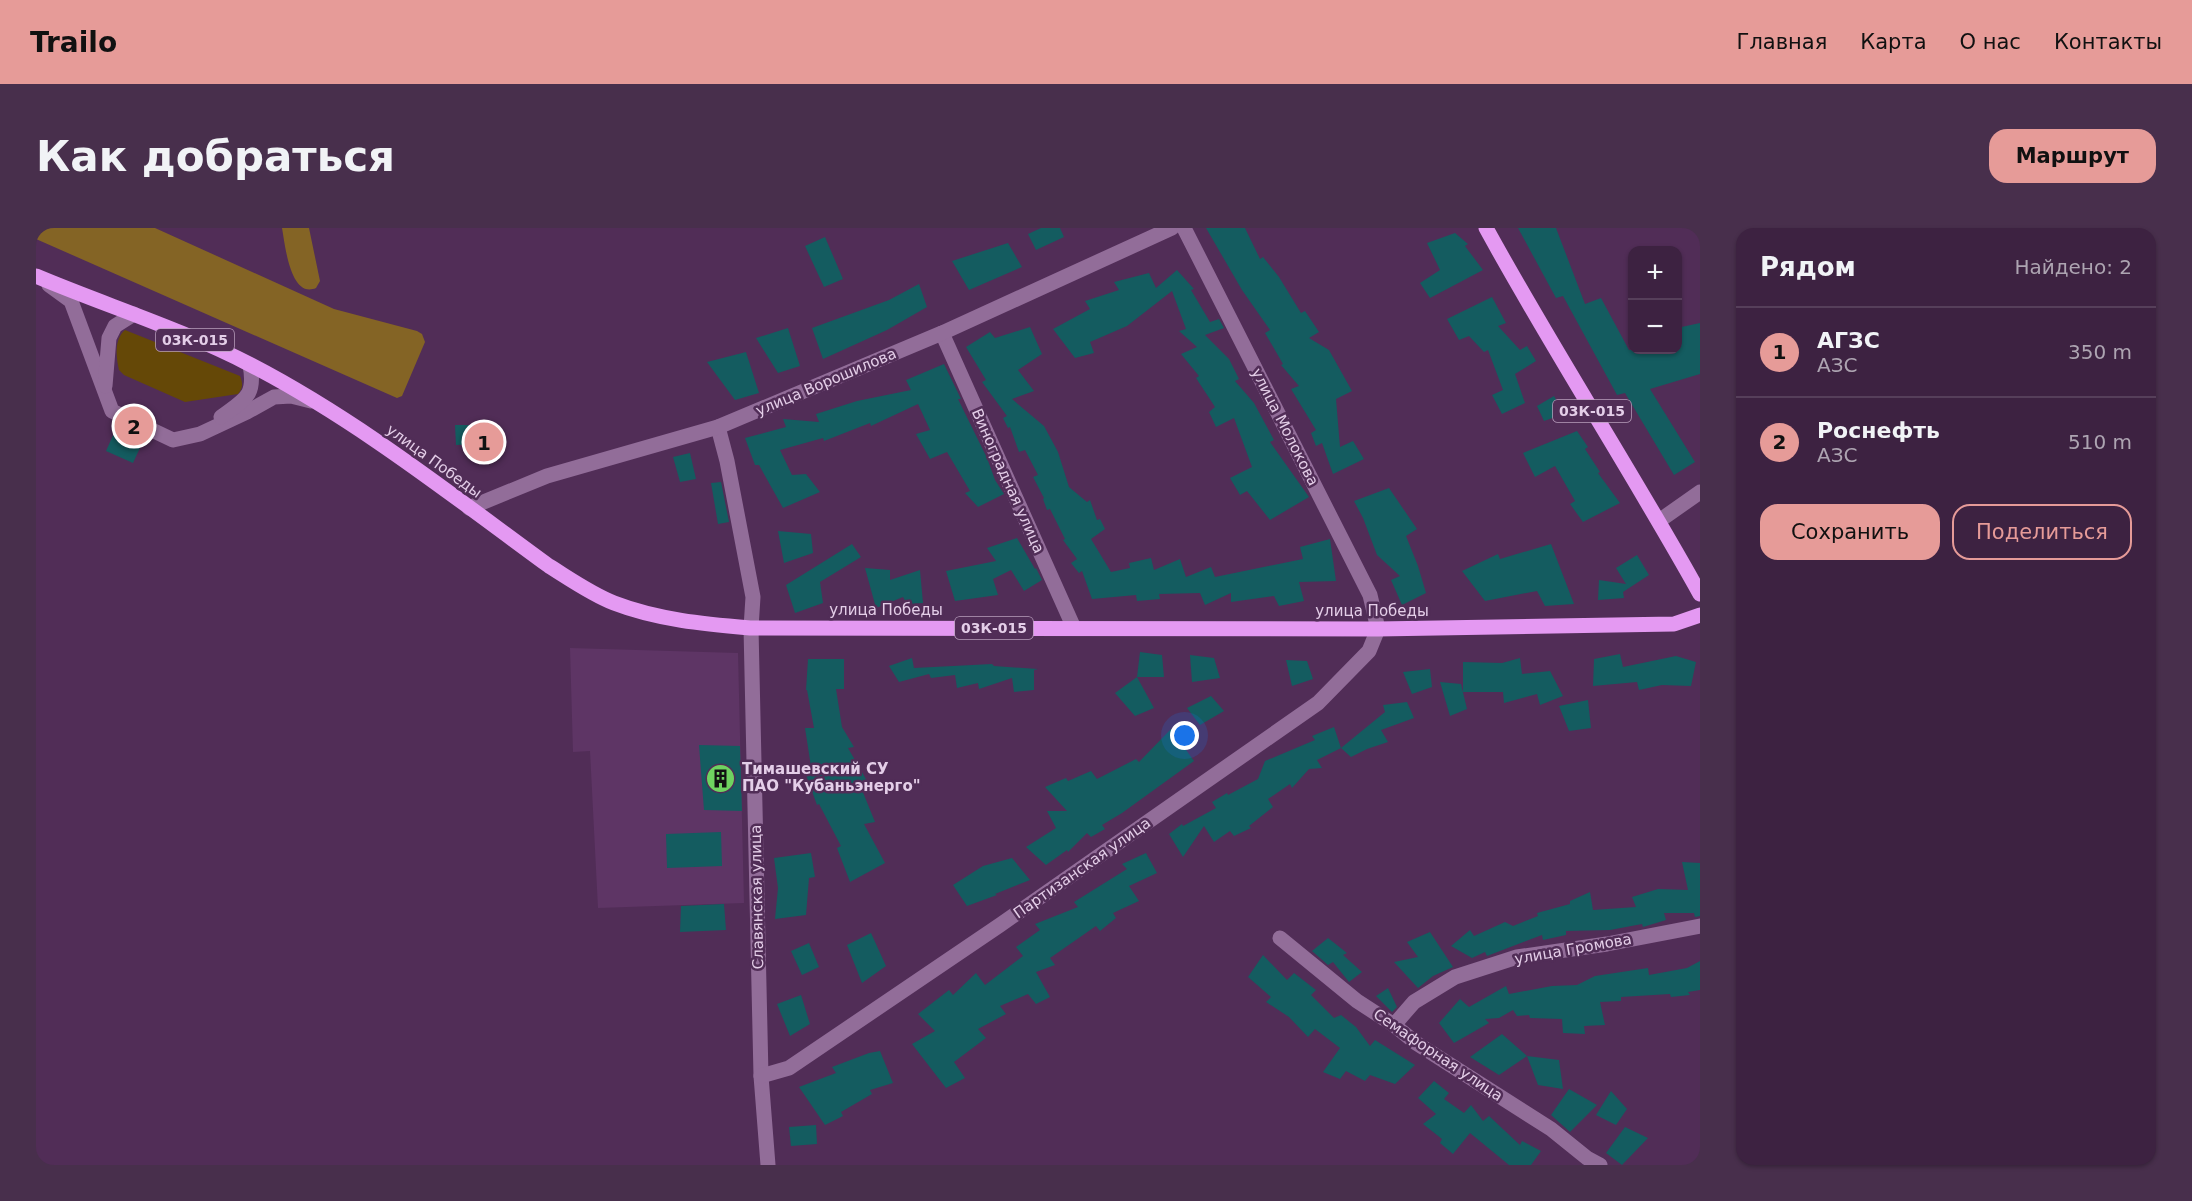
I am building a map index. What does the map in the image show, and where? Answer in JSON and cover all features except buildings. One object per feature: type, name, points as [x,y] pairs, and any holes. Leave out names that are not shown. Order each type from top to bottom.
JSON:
[{"type":"main road","name":"03К-015","points":[[1486,228],[1700,594]]},
{"type":"main road","name":"03К-015","points":[[38,277],[250,364],[315,402]]},
{"type":"main road","name":"улица Победы","points":[[315,402],[346,420],[549,566],[612,602],[640,612],[686,622],[752,628],[1378,629],[1674,624],[1700,615]]},
{"type":"street","name":"улица Ворошилова","points":[[469,508],[547,476],[718,428],[942,333],[1172,228]]},
{"type":"street","name":"улица Молокова","points":[[1184,228],[1370,595],[1378,629]]},
{"type":"street","points":[[38,277],[71,300],[112,411],[172,440],[200,434],[273,397],[291,396],[315,402]]},
{"type":"street","points":[[104,393],[109,338],[115,326],[134,315]]},
{"type":"street","name":"Виноградная улица","points":[[942,333],[1074,628]]},
{"type":"street","points":[[200,434],[250,393],[253,381],[250,364]]},
{"type":"street","name":"Славянская улица","points":[[718,428],[727,461],[753,597],[761,1076],[768,1165]]},
{"type":"street","points":[[1659,521],[1700,492]]},
{"type":"street","name":"Партизанская улица","points":[[761,1076],[789,1068],[1010,918],[1318,703],[1369,651],[1378,629]]},
{"type":"street","name":"улица Громова","points":[[1395,1025],[1414,1002],[1455,977],[1517,957],[1607,944],[1700,926]]},
{"type":"street","name":"Семафорная улица","points":[[1280,939],[1358,1001],[1426,1049],[1551,1129],[1587,1158],[1600,1165]]},
{"type":"shaded area","points":[[36,228],[155,228],[334,309],[417,331],[422,334],[425,342],[402,396],[397,398],[36,239]]},
{"type":"shaded area","points":[[282,228],[309,228],[320,281],[316,288],[307,289],[300,286],[295,278],[287,257]]},
{"type":"shaded area","points":[[125,330],[240,376],[241,390],[238,394],[185,402],[124,375],[119,370],[117,349],[119,338]]},
{"type":"shaded area","points":[[570,648],[738,653],[744,903],[598,908],[590,751],[573,752]]},
{"type":"place","name":"Роснефть","points":[[134,426]]},
{"type":"place","name":"АГЗС","points":[[484,442]]},
{"type":"place","name":"Тимашевский СУ ПАО \"Кубаньэнерго\"","points":[[721,778]]}]
